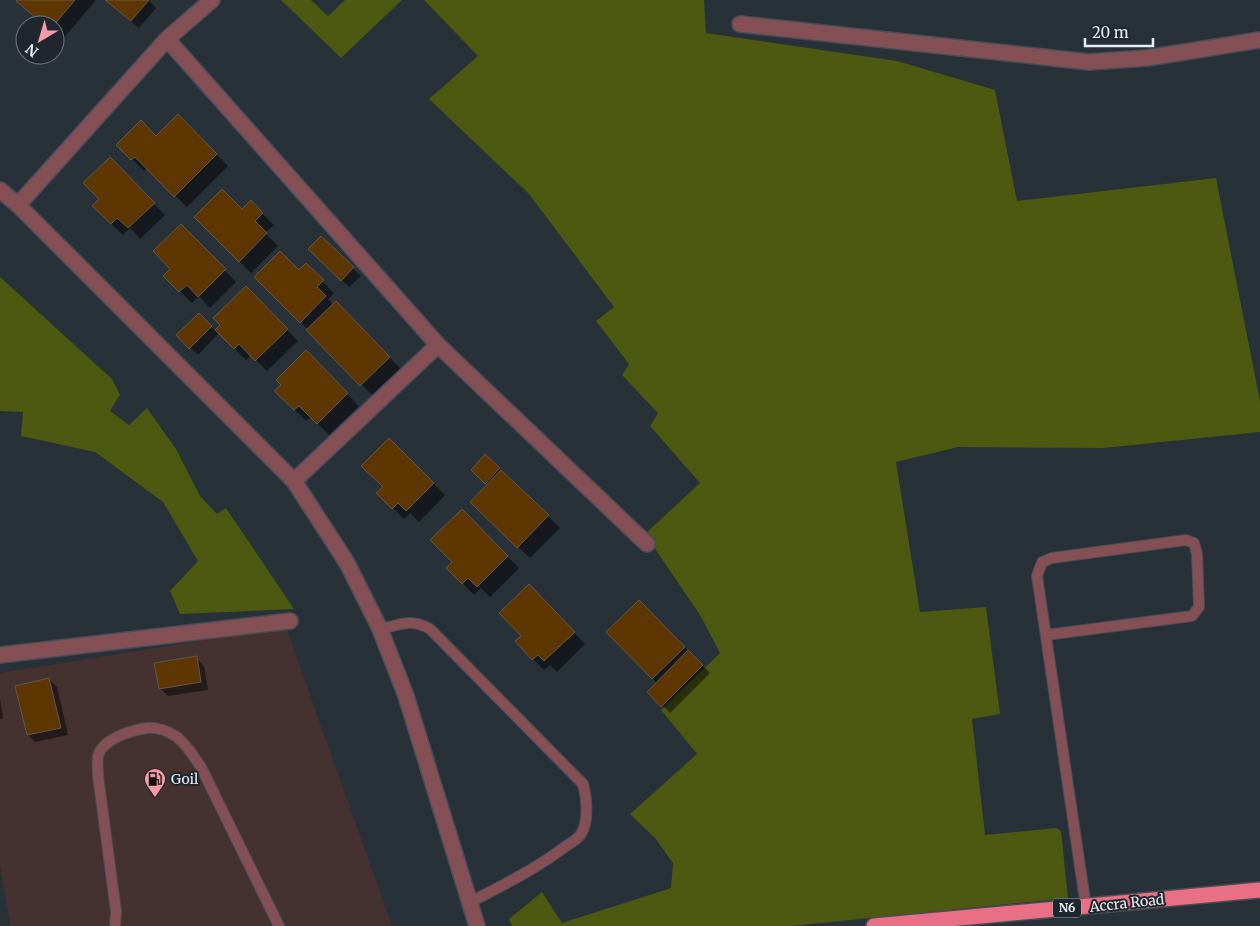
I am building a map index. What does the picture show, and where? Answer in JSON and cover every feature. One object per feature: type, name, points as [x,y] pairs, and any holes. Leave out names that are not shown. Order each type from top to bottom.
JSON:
[{"type":"highway","name":"Accra Road","points":[[874,926],[1260,890]]},
{"type":"street","points":[[18,205],[167,39],[212,0]]},
{"type":"street","points":[[740,24],[1089,62],[1147,58],[1260,40]]},
{"type":"street","points":[[167,39],[438,345],[646,544]]},
{"type":"street","points":[[0,190],[18,205],[294,482],[347,563],[380,629],[406,696],[476,926]]},
{"type":"street","points":[[294,482],[438,345]]},
{"type":"street","points":[[0,655],[290,621]]},
{"type":"lane","points":[[1046,635],[1192,616],[1199,607],[1194,542],[1186,540],[1052,558],[1042,562],[1037,576],[1086,907]]},
{"type":"lane","points":[[380,629],[408,623],[420,623],[430,629],[582,784],[586,796],[586,817],[581,834],[552,857],[469,903]]},
{"type":"lane","points":[[115,926],[116,911],[98,776],[98,756],[106,744],[114,738],[148,728],[163,730],[176,737],[186,745],[201,767],[279,926]]},
{"type":"shaded area","points":[[286,627],[392,926],[10,926],[0,866],[0,673]]},
{"type":"green space","points":[[281,0],[311,0],[328,16],[345,0],[402,0],[341,58]]},
{"type":"green space","points":[[424,0],[704,0],[706,33],[897,61],[995,90],[1017,201],[1216,178],[1260,401],[1260,432],[1103,448],[958,447],[896,462],[920,612],[986,607],[1000,714],[972,719],[985,835],[1056,828],[1061,831],[1068,898],[792,926],[512,926],[509,919],[542,892],[562,923],[671,888],[673,863],[655,838],[630,814],[697,754],[661,710],[720,653],[700,615],[645,534],[700,483],[650,426],[658,413],[622,375],[629,364],[596,321],[614,307],[529,194],[429,99],[478,56]]},
{"type":"green space","points":[[0,277],[112,379],[120,395],[110,411],[129,425],[147,408],[176,449],[200,496],[217,514],[226,508],[294,609],[180,614],[170,591],[198,561],[163,502],[95,452],[21,436],[23,412],[0,411]]},
{"type":"building","points":[[75,0],[62,15],[32,15],[16,1]]},
{"type":"building","points":[[105,0],[149,0],[131,21]]},
{"type":"building","points":[[178,114],[217,154],[174,197],[135,157],[131,160],[116,145],[141,120],[156,136]]},
{"type":"building","points":[[110,157],[155,203],[128,228],[117,218],[111,224],[92,206],[99,199],[83,183]]},
{"type":"building","points":[[222,189],[242,209],[251,200],[263,213],[255,221],[267,233],[239,262],[194,217]]},
{"type":"building","points":[[181,224],[226,269],[198,297],[187,285],[179,292],[163,276],[170,269],[153,251]]},
{"type":"building","points":[[321,236],[354,267],[341,281],[308,249]]},
{"type":"building","points":[[280,251],[299,270],[306,263],[324,280],[317,287],[326,296],[300,323],[254,277]]},
{"type":"building","points":[[246,286],[288,329],[255,361],[239,344],[234,349],[215,330],[220,325],[213,318]]},
{"type":"building","points":[[336,301],[390,357],[360,386],[306,330]]},
{"type":"building","points":[[199,313],[212,326],[189,349],[176,335]]},
{"type":"building","points":[[306,350],[348,393],[317,424],[299,406],[294,410],[274,391],[281,385],[276,380]]},
{"type":"building","points":[[389,438],[434,483],[406,511],[398,503],[392,509],[376,493],[383,487],[361,466]]},
{"type":"building","points":[[485,454],[500,468],[485,484],[471,470]]},
{"type":"building","points":[[501,470],[549,515],[517,548],[470,502]]},
{"type":"building","points":[[462,509],[508,556],[477,587],[468,578],[462,584],[446,568],[452,562],[430,540]]},
{"type":"building","points":[[529,584],[575,632],[544,661],[538,655],[532,660],[515,641],[521,636],[499,613]]},
{"type":"building","points":[[639,600],[685,647],[652,679],[606,632]]},
{"type":"building","points":[[688,650],[703,665],[661,707],[647,692]]},
{"type":"building","points":[[197,656],[201,682],[159,689],[154,663]]},
{"type":"building","points":[[49,678],[61,728],[27,735],[15,686]]},
{"type":"place","name":"Goil","points":[[155,798]]}]
